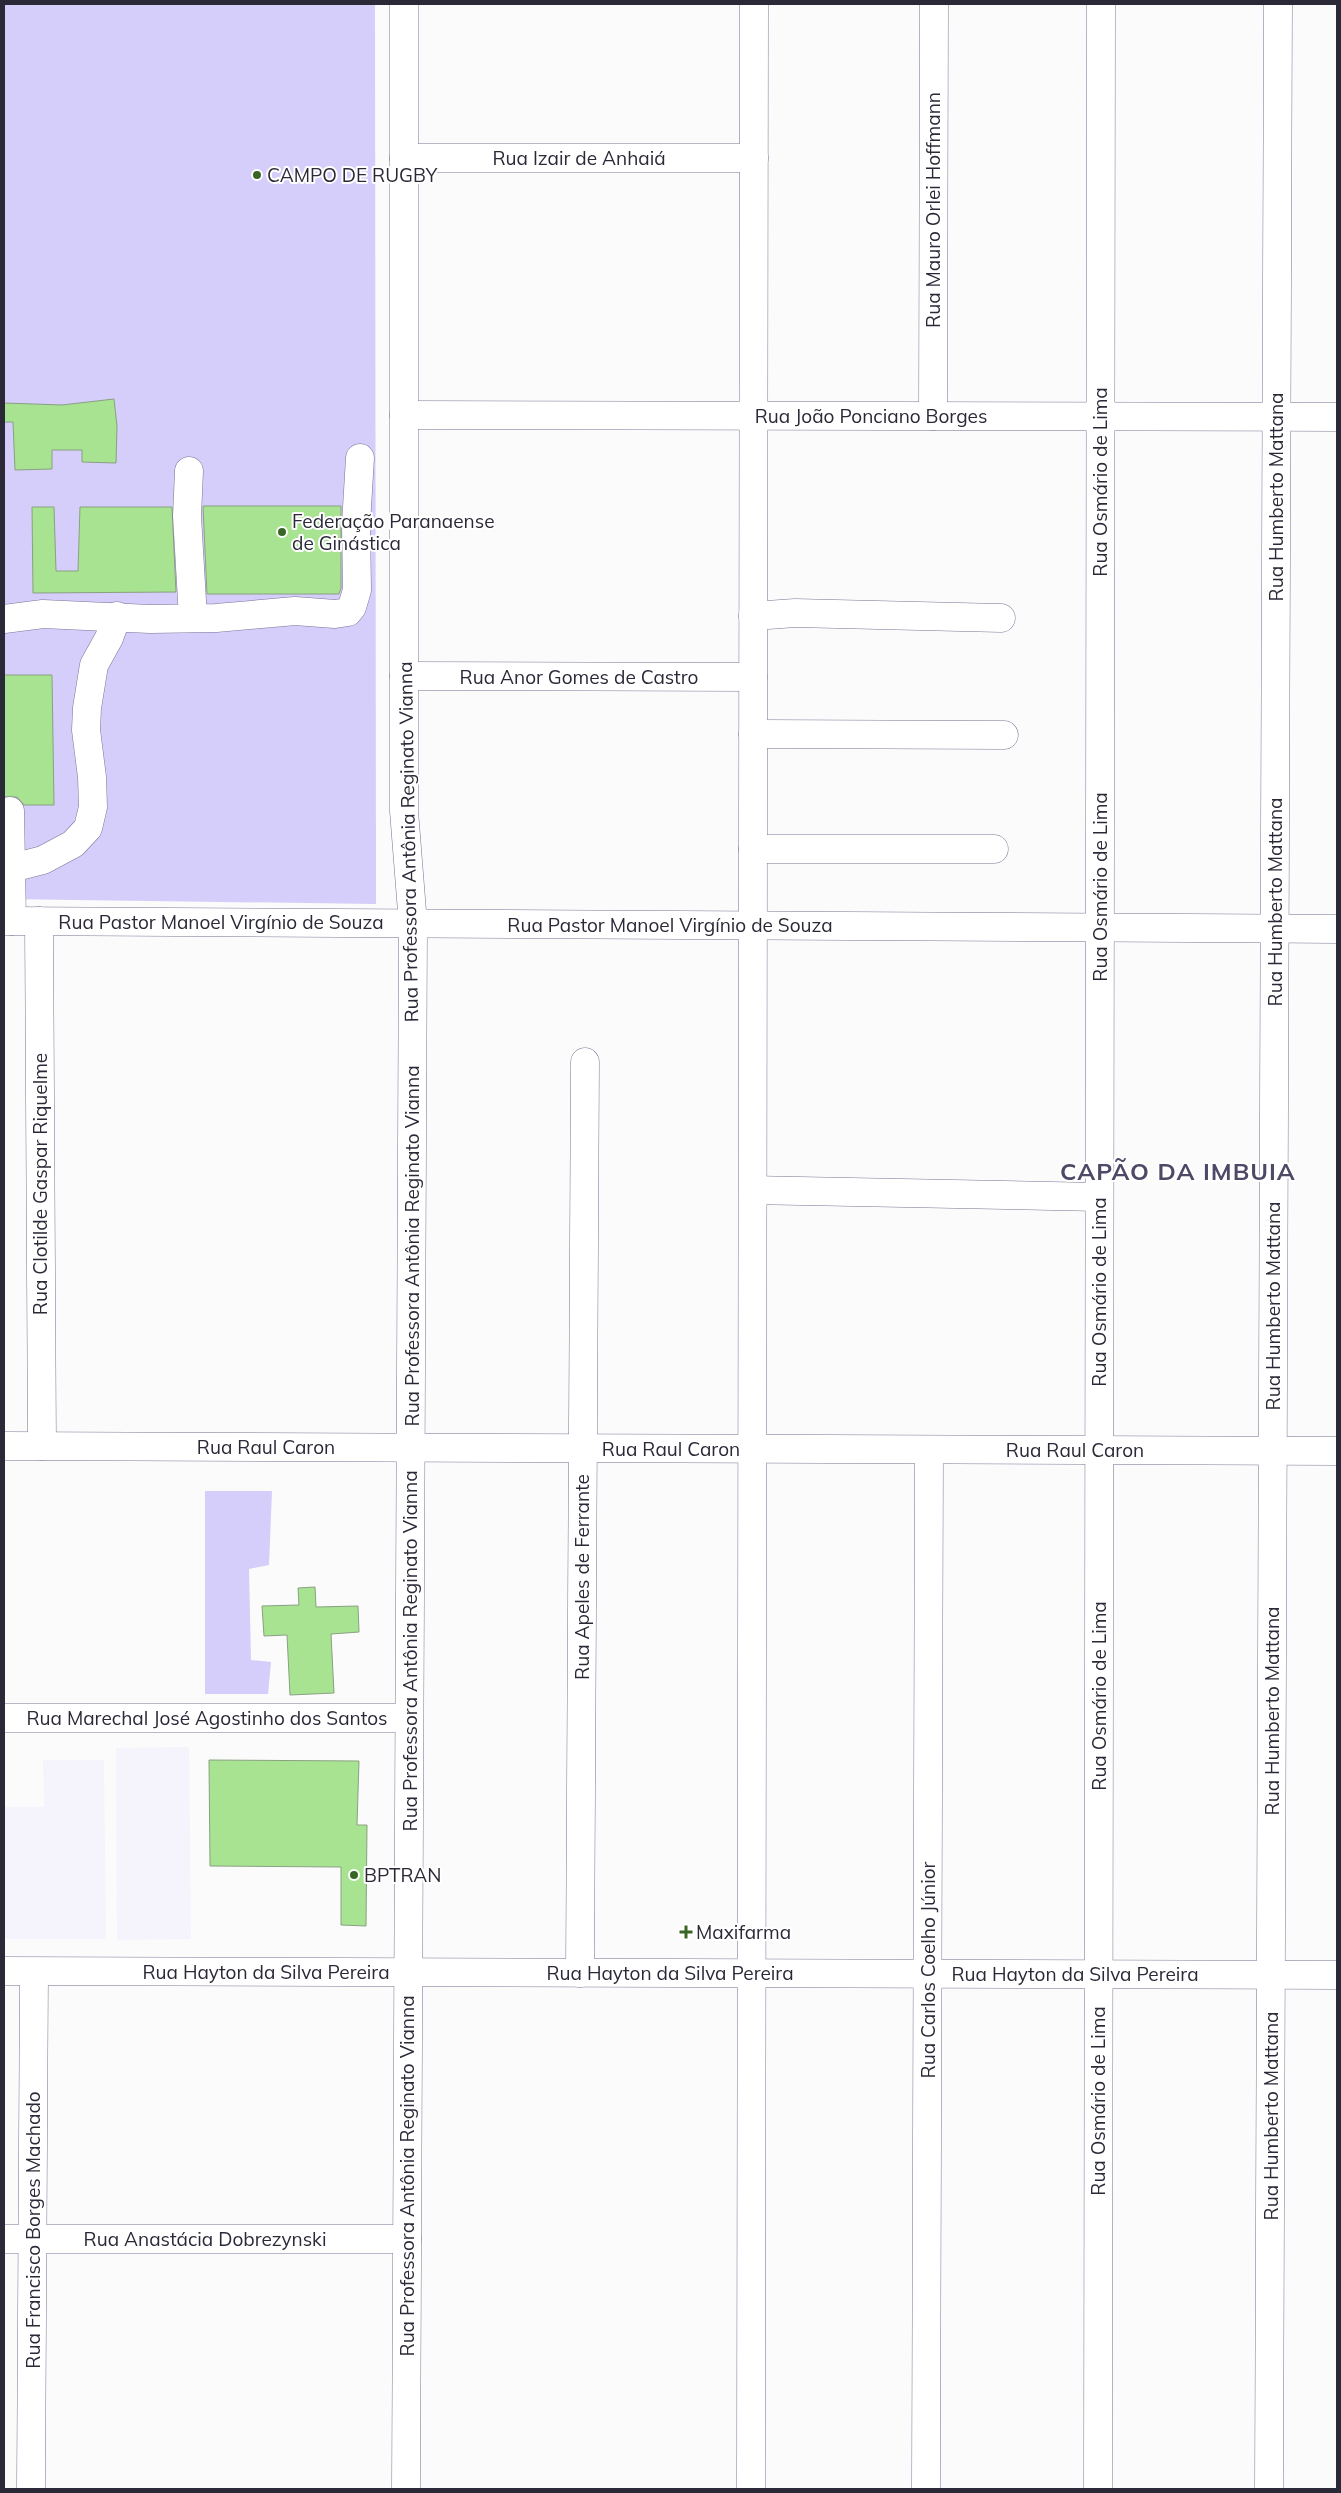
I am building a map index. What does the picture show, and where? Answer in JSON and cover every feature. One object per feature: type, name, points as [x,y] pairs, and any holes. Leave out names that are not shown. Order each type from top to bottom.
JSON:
[{"type":"street","name":"Rua Professora Antônia Reginato Vianna","points":[[404,4],[404,811],[413,924],[406,2489]]},
{"type":"street","points":[[751,2489],[754,4]]},
{"type":"street","name":"Rua Mauro Orlei Hoffmann","points":[[933,416],[934,4]]},
{"type":"street","name":"Rua Osmário de Lima","points":[[1098,2489],[1101,4]]},
{"type":"street","name":"Rua Humberto Mattana","points":[[1270,2489],[1278,4]]},
{"type":"street","name":"Rua Izair de Anhaiá","points":[[404,158],[754,158]]},
{"type":"street","name":"Rua João Ponciano Borges","points":[[404,416],[1337,417]]},
{"type":"street","points":[[4,619],[43,614],[193,618],[295,611],[335,614],[348,612],[352,607],[357,590],[356,524],[360,458]]},
{"type":"street","points":[[189,471],[187,516],[193,618]]},
{"type":"street","points":[[753,616],[795,613],[1001,618]]},
{"type":"street","points":[[8,869],[43,860],[73,844],[88,828],[93,797],[86,730],[87,708],[94,665],[109,638],[116,616]]},
{"type":"street","name":"Rua Anor Gomes de Castro","points":[[404,676],[753,677]]},
{"type":"street","points":[[753,734],[1004,735]]},
{"type":"street","points":[[8,921],[10,811]]},
{"type":"street","points":[[753,848],[994,849]]},
{"type":"street","name":"Rua Pastor Manoel Virgínio de Souza","points":[[8,921],[1337,929]]},
{"type":"street","name":"Rua Clotilde Gaspar Riquelme","points":[[39,921],[42,1446]]},
{"type":"street","name":"Rua Apeles de Ferrante","points":[[580,1973],[585,1062]]},
{"type":"street","points":[[752,1190],[1099,1197]]},
{"type":"street","name":"Rua Raul Caron","points":[[4,1446],[1337,1451]]},
{"type":"street","name":"Rua Carlos Coelho Júnior","points":[[926,2489],[929,1450]]},
{"type":"street","name":"Rua Marechal José Agostinho dos Santos","points":[[4,1718],[409,1718]]},
{"type":"street","name":"Rua Hayton da Silva Pereira","points":[[4,1971],[1337,1975]]},
{"type":"street","name":"Rua Francisco Borges Machado","points":[[32,2489],[34,1972]]},
{"type":"street","name":"Rua Anastácia Dobrezynski","points":[[4,2239],[407,2239]]},
{"type":"shaded area","points":[[4,4],[375,4],[376,904],[4,899]]},
{"type":"shaded area","points":[[205,1491],[272,1491],[269,1565],[249,1569],[251,1660],[271,1662],[268,1694],[205,1694]]},
{"type":"shaded area","points":[[189,1747],[191,1939],[117,1940],[116,1748]]},
{"type":"shaded area","points":[[43,1760],[104,1760],[106,1939],[4,1939],[4,1807],[44,1807]]},
{"type":"building","points":[[114,399],[117,426],[116,463],[82,462],[82,450],[52,450],[52,469],[15,470],[13,422],[4,422],[4,403],[62,405]]},
{"type":"building","points":[[203,506],[341,506],[341,588],[339,594],[207,594]]},
{"type":"building","points":[[32,507],[54,507],[56,571],[78,571],[80,507],[172,507],[176,592],[33,593]]},
{"type":"building","points":[[4,675],[52,675],[54,805],[24,805],[17,797],[4,797]]},
{"type":"building","points":[[315,1587],[316,1607],[358,1606],[359,1632],[331,1634],[334,1693],[290,1695],[287,1635],[264,1636],[262,1606],[299,1605],[298,1588]]},
{"type":"building","points":[[209,1760],[359,1761],[357,1825],[367,1825],[366,1926],[341,1925],[341,1867],[210,1866]]},
{"type":"place","name":"CAMPO DE RUGBY","points":[[257,175]]},
{"type":"place","name":"Federação Paranaense de Ginástica","points":[[282,532]]},
{"type":"place","name":"BPTRAN","points":[[354,1875]]},
{"type":"place","name":"Maxifarma","points":[[686,1932]]},
{"type":"district","name":"CAPÃO DA IMBUIA","points":[[1178,1171]]}]
